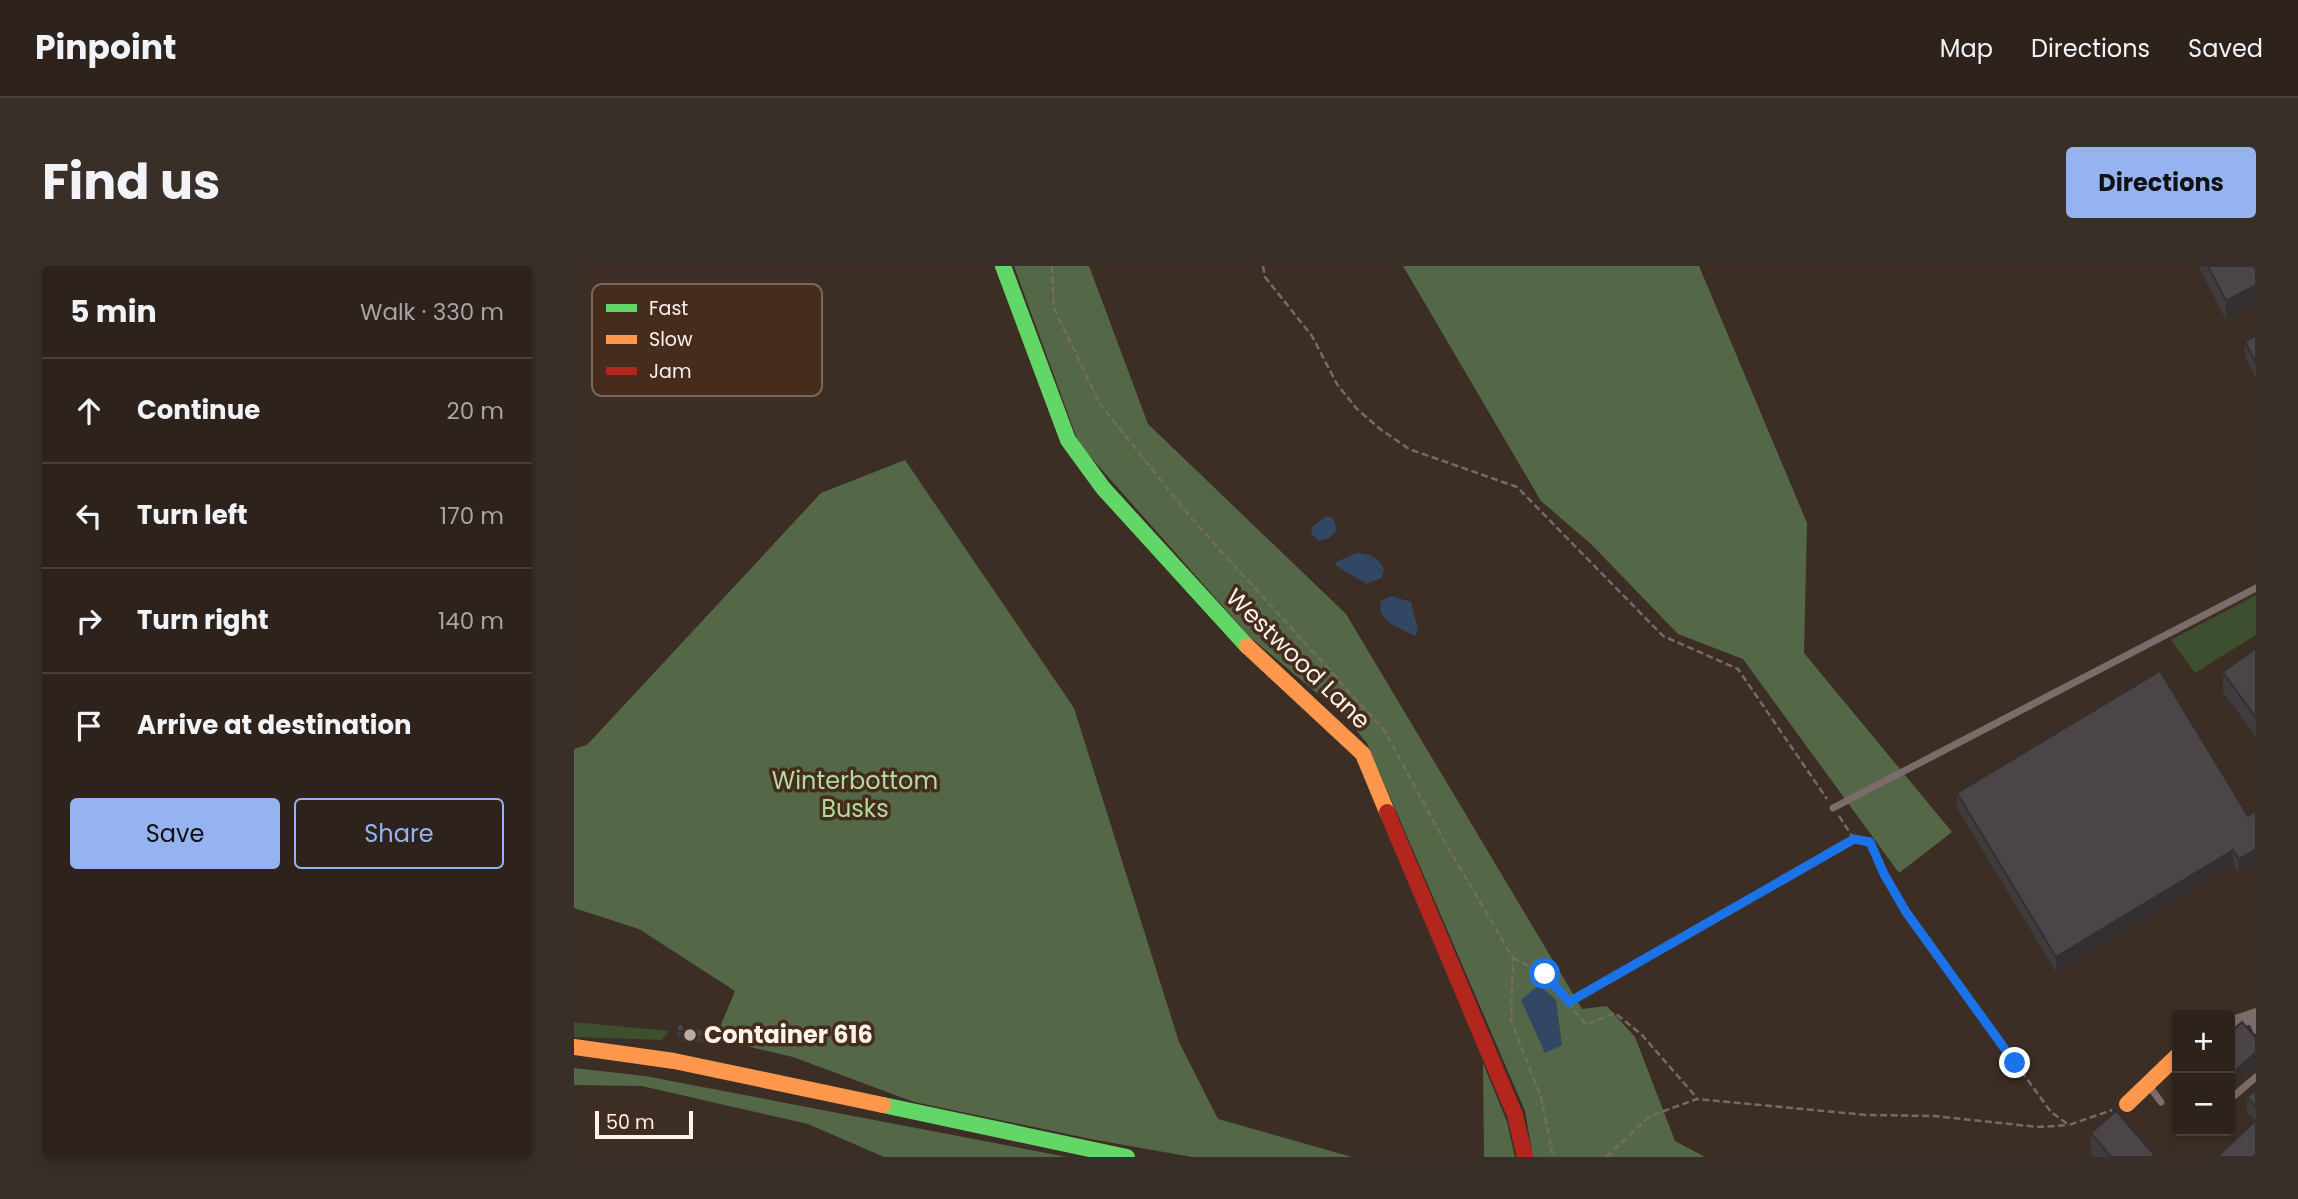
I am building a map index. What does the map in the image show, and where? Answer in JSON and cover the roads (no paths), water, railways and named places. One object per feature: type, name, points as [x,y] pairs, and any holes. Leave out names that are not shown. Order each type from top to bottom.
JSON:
[{"type":"main road","name":"Westwood Lane","points":[[1003,266],[1068,440],[1103,488],[1248,648],[1334,724],[1363,754],[1450,967],[1515,1115],[1525,1157]]},
{"type":"main road","points":[[574,1047],[674,1061],[1127,1157]]},
{"type":"main road","points":[[2127,1104],[2172,1061]]},
{"type":"street","points":[[2235,1023],[2254,1020]]},
{"type":"lane","points":[[1833,808],[2256,588]]},
{"type":"lane","points":[[2235,1095],[2256,1077]]},
{"type":"lane","points":[[2148,1085],[2161,1102]]},
{"type":"water","points":[[1325,517],[1333,518],[1337,530],[1329,538],[1319,541],[1312,535],[1311,528]]},
{"type":"water","points":[[1357,553],[1377,559],[1384,569],[1382,578],[1367,584],[1336,566],[1336,562]]},
{"type":"water","points":[[1391,596],[1411,602],[1418,630],[1415,636],[1390,623],[1382,614],[1381,601]]},
{"type":"water","points":[[1539,985],[1556,1000],[1562,1045],[1545,1053],[1521,1000]]},
{"type":"place","name":"Container 616","points":[[690,1035]]},
{"type":"park label","name":"Winterbottom Busks","points":[[855,795]]}]
